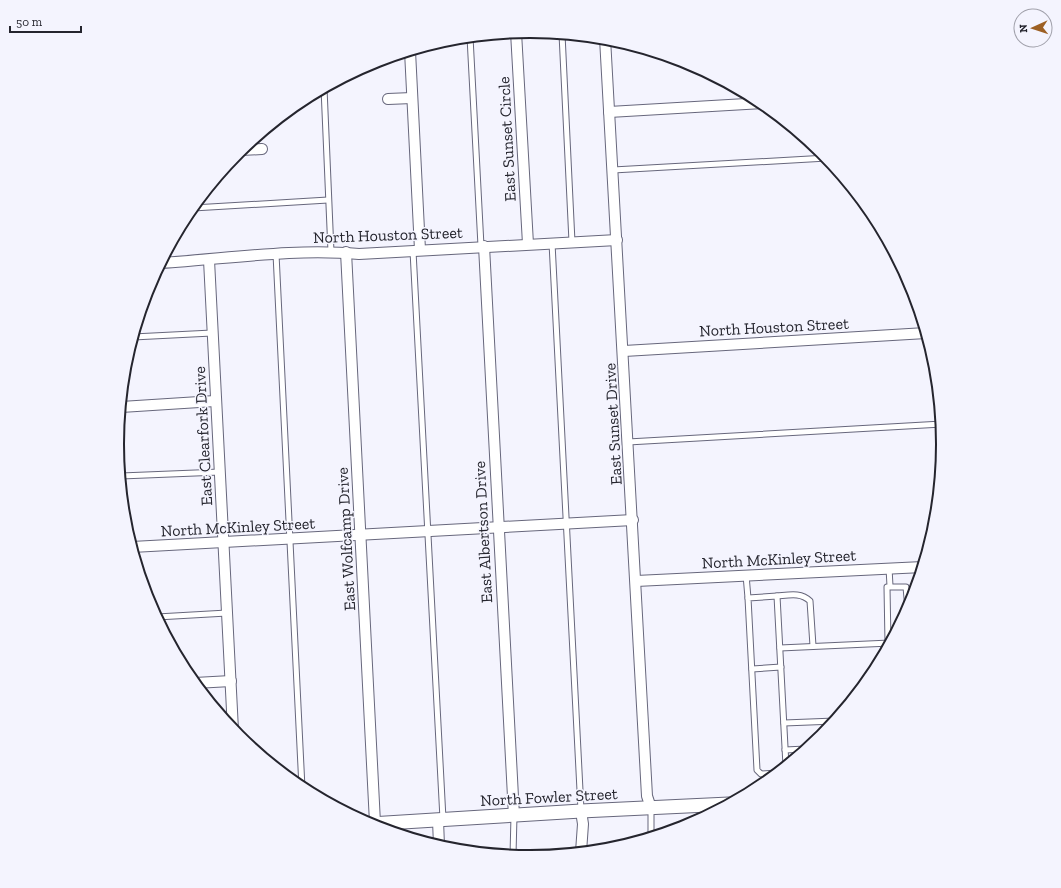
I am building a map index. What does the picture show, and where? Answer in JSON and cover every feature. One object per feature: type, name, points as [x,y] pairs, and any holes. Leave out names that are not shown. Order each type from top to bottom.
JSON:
[{"type":"street","name":"East Sunset Circle","points":[[516,39],[528,244]]},
{"type":"street","name":"East Sunset Drive","points":[[605,45],[624,351],[647,796],[651,808]]},
{"type":"street","points":[[410,57],[417,251]]},
{"type":"street","points":[[388,99],[412,98]]},
{"type":"street","points":[[609,112],[752,104]]},
{"type":"street","points":[[252,149],[262,148]]},
{"type":"street","name":"North Houston Street","points":[[167,263],[276,254],[346,252],[359,254],[482,246],[617,240]]},
{"type":"street","name":"East Albertson Drive","points":[[482,246],[514,816]]},
{"type":"street","name":"East Wolfcamp Drive","points":[[346,252],[361,536],[372,818]]},
{"type":"street","name":"East Clearfork Drive","points":[[209,260],[215,401],[224,542],[233,720]]},
{"type":"street","name":"North Houston Street","points":[[624,351],[921,333]]},
{"type":"street","points":[[126,407],[215,401]]},
{"type":"street","name":"North McKinley Street","points":[[137,547],[567,525],[633,520]]},
{"type":"street","name":"North McKinley Street","points":[[636,581],[889,568],[917,570]]},
{"type":"street","points":[[202,683],[231,681]]},
{"type":"street","name":"North Fowler Street","points":[[387,823],[581,811],[715,805]]},
{"type":"street","points":[[581,811],[583,824],[581,847]]},
{"type":"street","points":[[439,839],[440,820]]},
{"type":"lane","points":[[562,39],[572,242]]},
{"type":"lane","points":[[470,42],[482,246]]},
{"type":"lane","points":[[324,94],[331,252]]},
{"type":"lane","points":[[612,170],[819,158]]},
{"type":"lane","points":[[200,208],[328,200]]},
{"type":"lane","points":[[552,243],[581,811]]},
{"type":"lane","points":[[417,251],[440,820]]},
{"type":"lane","points":[[276,254],[302,780]]},
{"type":"lane","points":[[138,338],[212,333]]},
{"type":"lane","points":[[628,442],[936,424]]},
{"type":"lane","points":[[126,476],[220,472]]},
{"type":"lane","points":[[889,568],[890,586],[886,589],[889,635]]},
{"type":"lane","points":[[746,575],[757,770],[761,774],[768,774]]},
{"type":"lane","points":[[890,586],[906,587],[907,597]]},
{"type":"lane","points":[[748,598],[799,595],[805,597],[810,601],[813,646]]},
{"type":"lane","points":[[777,596],[786,760]]},
{"type":"lane","points":[[163,617],[227,613]]},
{"type":"lane","points":[[780,648],[884,643]]},
{"type":"lane","points":[[752,669],[781,667]]},
{"type":"lane","points":[[784,723],[827,721]]},
{"type":"lane","points":[[785,750],[797,750]]},
{"type":"lane","points":[[651,808],[651,831]]},
{"type":"lane","points":[[512,849],[514,816]]}]
